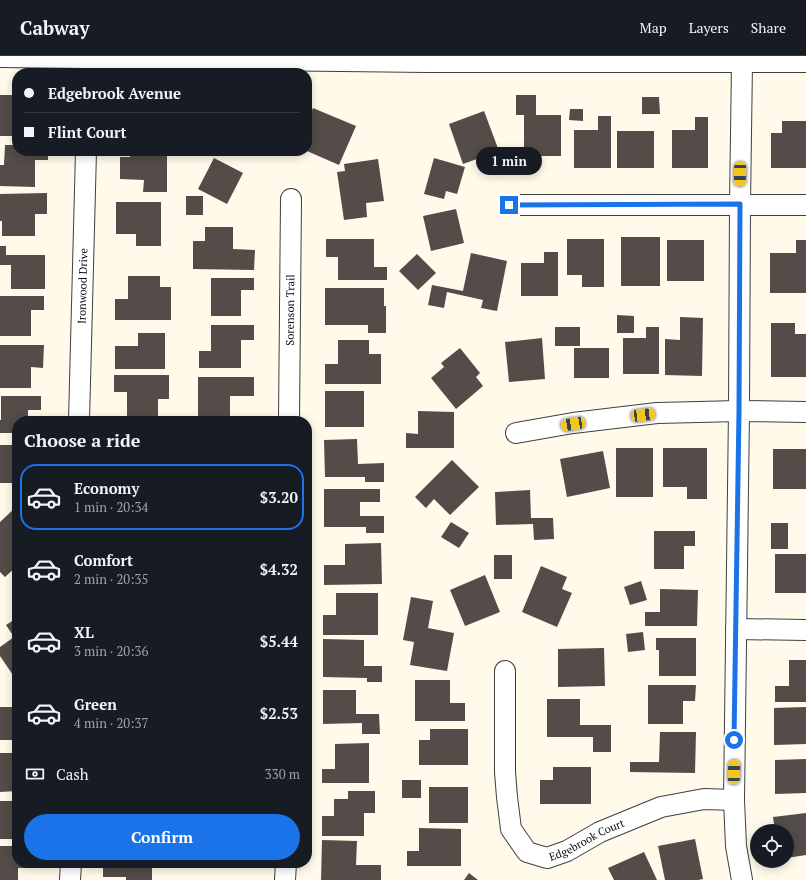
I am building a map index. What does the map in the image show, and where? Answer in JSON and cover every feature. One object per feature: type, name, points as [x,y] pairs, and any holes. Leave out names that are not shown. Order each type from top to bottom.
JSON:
[{"type":"street","points":[[0,57],[88,66],[447,59],[615,59],[742,63],[806,62]]},
{"type":"street","points":[[742,63],[734,800],[736,846],[742,880]]},
{"type":"street","name":"Ironwood Drive","points":[[79,416],[86,156]]},
{"type":"street","name":"Sorenson Trail","points":[[289,416],[291,199]]},
{"type":"street","points":[[509,205],[806,205]]},
{"type":"street","points":[[516,433],[657,413],[739,411],[806,412]]},
{"type":"street","points":[[736,629],[806,630]]},
{"type":"street","name":"Edgebrook Court","points":[[505,670],[505,772],[507,797],[511,829],[527,852],[547,858],[567,851],[600,832],[661,807],[704,799],[734,800]]},
{"type":"street","points":[[70,880],[71,868]]},
{"type":"street","points":[[285,880],[286,868]]},
{"type":"building","points":[[0,95],[12,95],[12,136],[0,136]]},
{"type":"building","points":[[516,95],[536,95],[536,115],[561,115],[561,156],[524,156],[524,115],[516,115]]},
{"type":"building","points":[[642,97],[659,97],[660,114],[642,114]]},
{"type":"building","points":[[313,108],[356,126],[339,165],[312,153]]},
{"type":"building","points":[[570,109],[583,109],[583,121],[569,120]]},
{"type":"building","points":[[484,111],[499,151],[463,164],[449,124]]},
{"type":"building","points":[[598,116],[611,116],[611,168],[574,168],[574,130],[598,130]]},
{"type":"building","points":[[695,117],[708,117],[708,168],[672,168],[672,130],[695,130]]},
{"type":"building","points":[[782,121],[806,121],[806,168],[771,168],[771,133],[782,133]]},
{"type":"building","points":[[617,131],[654,131],[654,168],[617,168]]},
{"type":"building","points":[[5,145],[12,145],[12,156],[48,156],[48,160],[35,160],[35,187],[0,186],[0,165],[4,165]]},
{"type":"building","points":[[167,156],[167,192],[143,192],[144,180],[120,179],[120,157]]},
{"type":"building","points":[[214,158],[243,173],[227,204],[198,189]]},
{"type":"building","points":[[434,158],[465,167],[457,194],[446,191],[444,199],[424,194]]},
{"type":"building","points":[[378,159],[384,201],[366,203],[367,217],[344,220],[337,172],[345,171],[344,164]]},
{"type":"building","points":[[47,193],[47,214],[35,214],[35,236],[2,236],[2,221],[0,221],[0,194]]},
{"type":"building","points":[[186,196],[203,196],[203,215],[186,215]]},
{"type":"building","points":[[116,202],[161,202],[161,246],[136,246],[136,234],[116,234]]},
{"type":"building","points":[[456,209],[464,243],[431,251],[423,216]]},
{"type":"building","points":[[205,227],[233,227],[233,249],[255,250],[254,270],[193,269],[193,241],[205,241]]},
{"type":"building","points":[[621,237],[660,237],[660,286],[621,286]]},
{"type":"building","points":[[326,239],[374,239],[374,267],[387,267],[387,280],[338,280],[338,257],[326,257]]},
{"type":"building","points":[[567,239],[604,239],[604,287],[582,287],[582,275],[567,275]]},
{"type":"building","points":[[667,240],[704,240],[704,281],[667,281]]},
{"type":"building","points":[[796,240],[806,240],[806,293],[770,293],[770,253],[796,253]]},
{"type":"building","points":[[0,246],[6,246],[6,255],[45,255],[45,289],[11,289],[11,265],[0,265]]},
{"type":"building","points":[[544,252],[558,252],[558,296],[521,296],[521,263],[544,263]]},
{"type":"building","points":[[471,253],[507,261],[497,311],[481,308],[483,300],[447,292],[444,308],[428,305],[432,285],[463,291]]},
{"type":"building","points":[[417,254],[436,273],[418,290],[399,271]]},
{"type":"building","points":[[128,276],[160,276],[160,287],[171,287],[171,320],[115,320],[115,299],[128,299]]},
{"type":"building","points":[[211,278],[254,278],[254,290],[241,290],[241,316],[211,316]]},
{"type":"building","points":[[325,288],[384,288],[386,333],[368,333],[368,325],[325,325]]},
{"type":"building","points":[[0,296],[44,296],[44,310],[31,310],[31,336],[0,336]]},
{"type":"building","points":[[617,315],[634,316],[634,333],[617,333]]},
{"type":"building","points":[[680,317],[703,318],[702,376],[665,375],[665,339],[680,340]]},
{"type":"building","points":[[771,323],[795,323],[795,334],[806,334],[806,377],[771,377]]},
{"type":"building","points":[[211,325],[254,325],[254,340],[241,340],[241,368],[199,368],[199,351],[211,351]]},
{"type":"building","points":[[555,327],[580,327],[580,346],[555,346]]},
{"type":"building","points":[[646,327],[659,327],[659,374],[623,374],[623,338],[646,338]]},
{"type":"building","points":[[138,333],[165,333],[165,369],[115,369],[115,346],[138,346]]},
{"type":"building","points":[[542,338],[545,379],[509,382],[505,342]]},
{"type":"building","points":[[338,340],[369,340],[369,354],[381,354],[381,384],[325,384],[325,364],[338,364]]},
{"type":"building","points":[[0,345],[44,345],[43,368],[31,367],[31,388],[0,388]]},
{"type":"building","points":[[460,348],[480,373],[476,377],[483,386],[456,409],[431,378],[444,367],[441,363]]},
{"type":"building","points":[[574,348],[609,348],[609,378],[574,378]]},
{"type":"building","points":[[114,375],[169,375],[169,399],[158,399],[158,416],[127,416],[127,392],[114,392]]},
{"type":"building","points":[[198,377],[254,377],[254,396],[230,396],[230,416],[198,416]]},
{"type":"building","points":[[325,391],[364,391],[364,427],[325,427]]},
{"type":"building","points":[[1,396],[41,396],[41,410],[28,410],[28,416],[12,416],[12,433],[0,433]]},
{"type":"building","points":[[418,411],[454,412],[454,448],[406,448],[406,433],[418,434]]},
{"type":"building","points":[[357,439],[358,464],[384,463],[384,482],[365,482],[365,477],[325,477],[324,440]]},
{"type":"building","points":[[0,445],[12,445],[12,483],[0,483]]},
{"type":"building","points":[[616,448],[653,448],[653,497],[616,497]]},
{"type":"building","points":[[663,448],[707,448],[707,499],[687,499],[687,487],[663,487]]},
{"type":"building","points":[[773,449],[806,449],[806,489],[773,489]]},
{"type":"building","points":[[603,451],[610,488],[567,497],[560,459]]},
{"type":"building","points":[[452,460],[479,487],[450,515],[434,499],[426,508],[415,497]]},
{"type":"building","points":[[324,489],[380,489],[380,502],[360,502],[360,516],[384,516],[384,533],[366,533],[366,527],[324,527]]},
{"type":"building","points":[[530,490],[531,518],[553,518],[554,539],[534,540],[533,524],[496,525],[495,492]]},
{"type":"building","points":[[12,511],[12,571],[5,577],[0,572],[0,522]]},
{"type":"building","points":[[451,522],[469,533],[459,548],[441,537]]},
{"type":"building","points":[[771,523],[788,523],[788,549],[771,549]]},
{"type":"building","points":[[654,531],[695,531],[695,546],[684,546],[684,569],[654,569]]},
{"type":"building","points":[[381,543],[382,584],[324,585],[324,565],[345,565],[345,544]]},
{"type":"building","points":[[775,554],[806,554],[806,593],[775,593]]},
{"type":"building","points":[[494,555],[512,555],[512,579],[494,579]]},
{"type":"building","points":[[541,566],[567,577],[562,589],[572,593],[557,627],[522,612]]},
{"type":"building","points":[[485,575],[500,612],[465,626],[450,590]]},
{"type":"building","points":[[641,581],[647,600],[630,605],[624,587]]},
{"type":"building","points":[[660,589],[698,590],[697,626],[645,626],[645,612],[660,612]]},
{"type":"building","points":[[336,593],[378,593],[378,635],[323,635],[323,615],[336,615]]},
{"type":"building","points":[[411,597],[433,601],[428,628],[454,633],[447,671],[410,665],[414,642],[403,640]]},
{"type":"building","points":[[12,621],[12,634],[6,625]]},
{"type":"building","points":[[643,632],[645,650],[628,652],[626,634]]},
{"type":"building","points":[[12,638],[12,674],[0,656],[0,647]]},
{"type":"building","points":[[656,638],[696,638],[696,676],[659,676],[659,650],[656,650]]},
{"type":"building","points":[[323,639],[364,640],[364,666],[382,666],[382,682],[367,682],[367,678],[323,677]]},
{"type":"building","points":[[604,648],[605,686],[558,687],[558,649]]},
{"type":"building","points":[[789,660],[806,660],[806,702],[775,702],[775,686],[789,686]]},
{"type":"building","points":[[415,680],[450,680],[450,703],[465,703],[465,721],[415,721]]},
{"type":"building","points":[[648,685],[696,685],[695,701],[683,701],[683,724],[648,724]]},
{"type":"building","points":[[323,690],[356,690],[356,714],[379,714],[380,734],[362,734],[362,723],[323,724]]},
{"type":"building","points":[[547,699],[580,699],[580,725],[611,725],[611,752],[593,752],[593,737],[547,737]]},
{"type":"building","points":[[0,707],[12,707],[12,740],[0,740]]},
{"type":"building","points":[[806,707],[806,744],[774,745],[774,708]]},
{"type":"building","points":[[430,729],[468,729],[468,765],[419,765],[419,740],[430,740]]},
{"type":"building","points":[[660,732],[696,732],[695,773],[630,772],[630,762],[659,762]]},
{"type":"building","points":[[369,743],[369,783],[322,783],[322,769],[335,769],[335,744]]},
{"type":"building","points":[[0,753],[12,753],[12,791],[0,792]]},
{"type":"building","points":[[806,759],[806,793],[775,794],[775,760]]},
{"type":"building","points":[[553,767],[591,767],[591,804],[540,804],[540,780],[553,780]]},
{"type":"building","points":[[402,780],[421,780],[421,798],[402,798]]},
{"type":"building","points":[[429,787],[468,787],[468,823],[429,823]]},
{"type":"building","points":[[348,791],[375,791],[375,813],[364,813],[364,836],[322,836],[322,816],[334,816],[334,799],[348,799]]},
{"type":"building","points":[[0,801],[12,801],[12,839],[0,839]]},
{"type":"building","points":[[806,813],[806,855],[794,857],[794,824],[774,824],[773,817]]},
{"type":"building","points":[[419,828],[461,829],[461,866],[407,866],[407,851],[419,851]]},
{"type":"building","points":[[695,839],[703,879],[665,880],[658,846]]},
{"type":"building","points":[[322,840],[357,841],[356,865],[381,865],[381,880],[321,880]]},
{"type":"building","points":[[0,846],[12,846],[12,868],[18,868],[18,880],[0,880]]},
{"type":"building","points":[[644,852],[657,880],[614,880],[608,868]]},
{"type":"building","points":[[103,868],[152,868],[152,880],[126,880],[126,877],[103,877]]},
{"type":"building","points":[[469,873],[478,880],[464,880]]},
{"type":"route","points":[[509,205],[740,204],[739,411],[734,740]]}]
